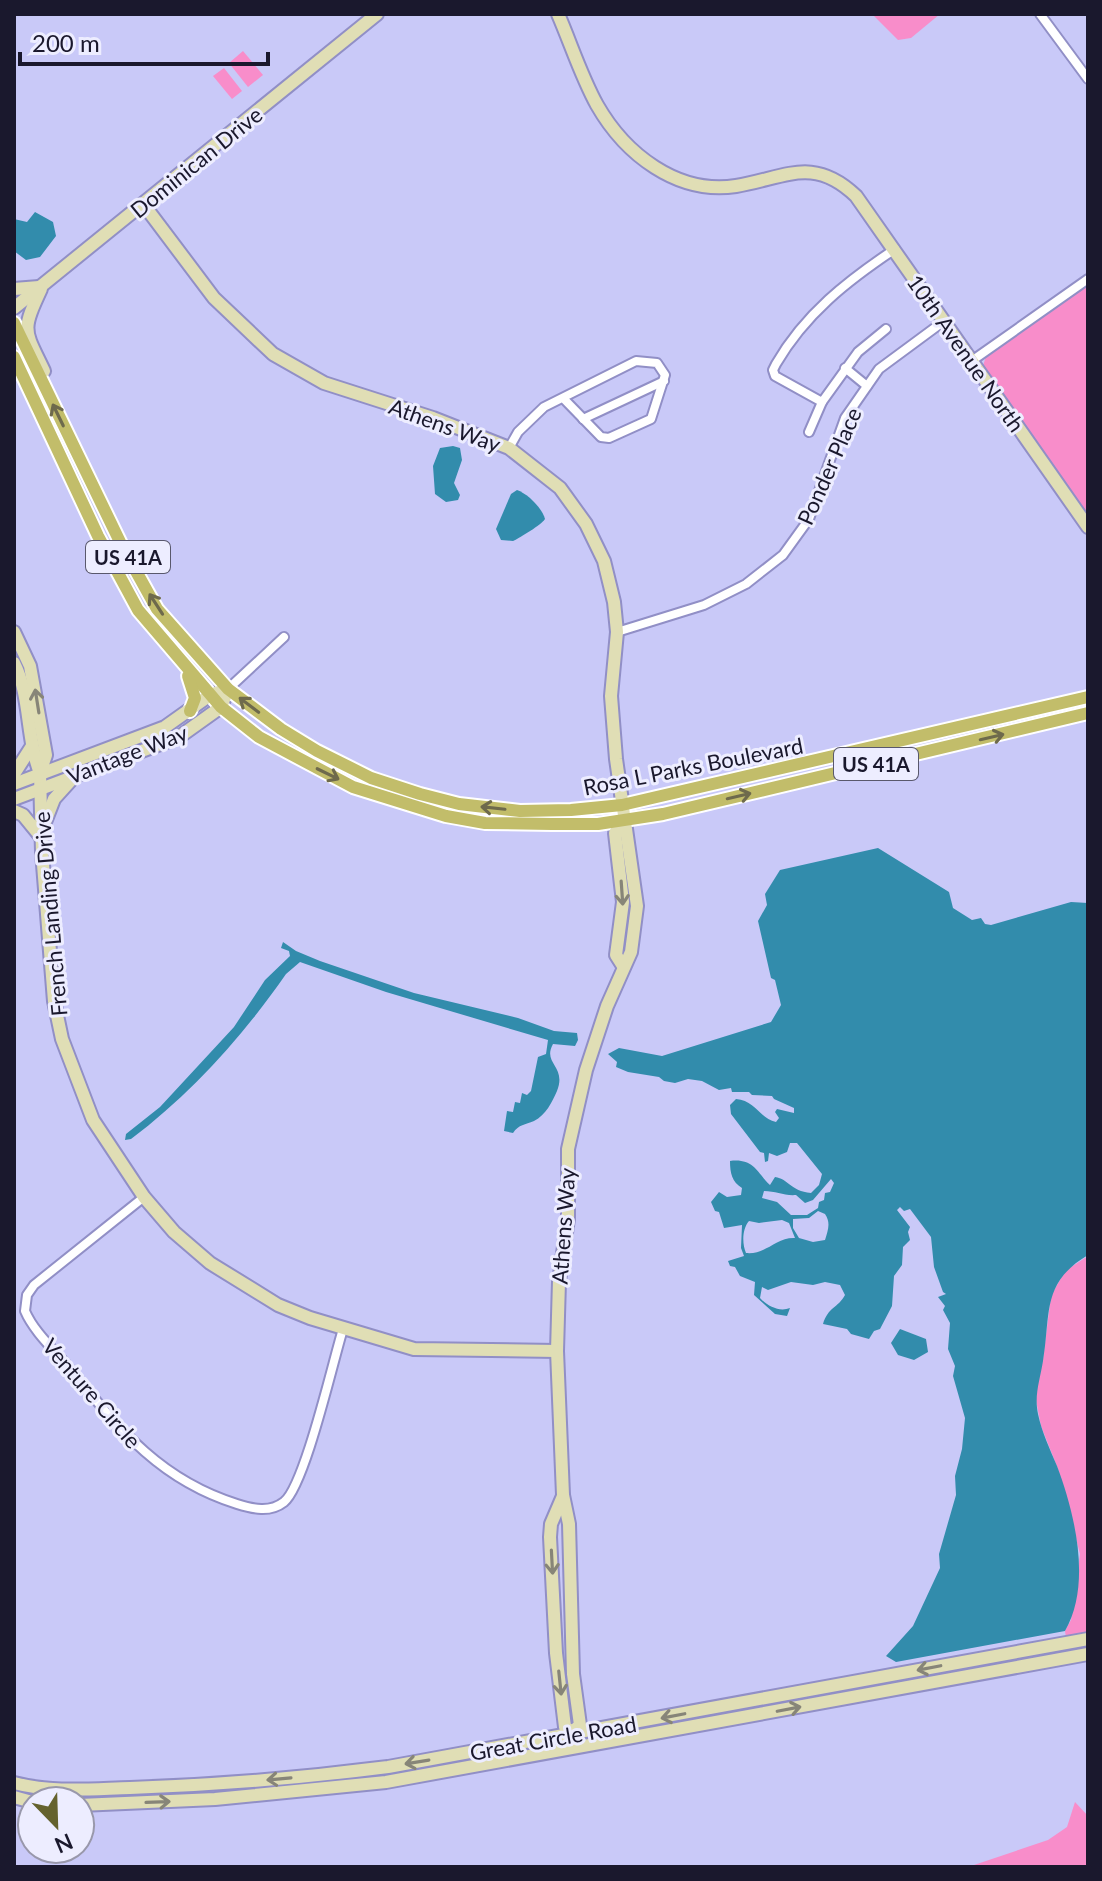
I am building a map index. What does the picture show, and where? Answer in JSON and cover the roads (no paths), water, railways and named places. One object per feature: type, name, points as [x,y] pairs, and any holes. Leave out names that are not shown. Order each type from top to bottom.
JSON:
[{"type":"main road","name":"Rosa L Parks Boulevard","points":[[14,323],[123,548],[157,609],[228,689],[281,729],[371,778],[459,804],[520,811],[622,805],[1088,697]]},
{"type":"main road","name":"Rosa L Parks Boulevard","points":[[15,361],[69,476],[138,610],[210,695],[259,737],[306,764],[353,787],[416,808],[485,823],[623,821],[1088,713]]},
{"type":"main road","points":[[69,476],[82,483],[97,513],[123,548]]},
{"type":"main road","points":[[182,663],[195,695],[190,711]]},
{"type":"street","name":"10th Avenue North","points":[[558,14],[602,113],[625,144],[661,171],[704,188],[737,186],[802,171],[823,174],[856,196],[1088,527]]},
{"type":"street","points":[[1040,14],[1088,79]]},
{"type":"street","name":"Dominican Drive","points":[[14,308],[144,205],[368,17]]},
{"type":"street","name":"Athens Way","points":[[144,205],[214,298],[273,354],[324,383],[433,418],[509,448],[560,488],[586,524],[604,561],[617,632],[611,696],[623,821],[636,882],[637,906],[631,952],[623,966],[586,1070],[568,1149],[568,1219],[559,1281],[557,1351],[563,1495],[569,1524],[573,1664],[580,1725],[572,1733]]},
{"type":"street","points":[[822,402],[775,376],[773,370],[803,324],[833,294],[895,249]]},
{"type":"street","points":[[973,360],[1088,279]]},
{"type":"street","points":[[14,289],[42,286]]},
{"type":"street","points":[[42,286],[26,321],[27,336],[47,379],[46,391]]},
{"type":"street","name":"Ponder Place","points":[[617,632],[704,605],[746,584],[783,555],[809,519],[845,418],[867,386],[879,369],[944,321]]},
{"type":"street","points":[[809,432],[822,402],[845,368],[858,352],[886,329]]},
{"type":"street","points":[[509,448],[529,420],[544,407],[636,361],[657,363],[665,375],[651,419],[609,438],[601,437],[563,398]]},
{"type":"street","points":[[845,368],[867,386]]},
{"type":"street","points":[[583,419],[664,381]]},
{"type":"street","name":"French Landing Drive","points":[[14,632],[38,744],[46,755],[40,773],[41,837],[54,1001],[62,1039],[93,1120],[144,1197],[174,1232],[210,1263],[278,1305],[343,1329],[414,1349],[557,1351]]},
{"type":"street","points":[[221,707],[228,689],[284,637]]},
{"type":"street","name":"Vantage Way","points":[[14,784],[165,727],[210,695],[228,689]]},
{"type":"street","name":"Vantage Way","points":[[14,799],[179,737],[221,707]]},
{"type":"street","points":[[14,774],[38,744],[67,757],[93,754]]},
{"type":"street","points":[[41,837],[54,799],[78,773]]},
{"type":"street","points":[[14,811],[23,815],[41,837]]},
{"type":"street","name":"Venture Circle","points":[[144,1197],[34,1285],[27,1295],[25,1311],[127,1437],[175,1476],[201,1491],[254,1509],[272,1508],[286,1500],[296,1485],[306,1457],[343,1329]]},
{"type":"street","name":"Athens Way","points":[[563,1495],[551,1524],[550,1537],[565,1727],[572,1733],[574,1749]]},
{"type":"street","points":[[555,1626],[562,1633],[565,1653],[573,1664]]},
{"type":"street","name":"Great Circle Road","points":[[14,1783],[66,1790],[279,1780],[415,1763],[1088,1639]]},
{"type":"street","name":"Great Circle Road","points":[[96,1804],[178,1801],[386,1782],[1088,1654]]},
{"type":"street","points":[[964,1662],[983,1665],[1012,1660],[1024,1666]]},
{"type":"water","points":[[35,212],[53,222],[56,236],[40,257],[26,260],[14,251],[14,219],[27,222]]},
{"type":"water","points":[[440,448],[460,448],[462,460],[454,483],[460,495],[458,500],[446,502],[435,494],[433,466]]},
{"type":"water","points":[[517,490],[534,502],[545,519],[513,541],[501,540],[496,529],[511,494]]},
{"type":"water","points":[[878,848],[949,892],[953,908],[972,920],[981,918],[985,924],[991,925],[1071,902],[1088,903],[1088,1255],[1062,1277],[1055,1288],[1048,1314],[1037,1400],[1042,1428],[1070,1505],[1078,1549],[1078,1592],[1065,1631],[896,1662],[886,1656],[913,1626],[940,1568],[939,1554],[956,1495],[955,1476],[962,1449],[965,1418],[953,1376],[955,1366],[948,1349],[950,1323],[943,1310],[945,1306],[938,1297],[946,1294],[934,1267],[931,1237],[910,1209],[904,1211],[900,1207],[897,1210],[910,1227],[910,1240],[903,1247],[902,1265],[894,1276],[892,1306],[880,1329],[874,1331],[869,1339],[851,1334],[847,1329],[823,1324],[845,1295],[840,1285],[791,1282],[768,1290],[762,1287],[760,1298],[767,1304],[778,1309],[790,1308],[787,1316],[775,1314],[754,1295],[755,1282],[740,1276],[728,1261],[744,1256],[741,1248],[742,1225],[724,1228],[719,1212],[715,1211],[711,1202],[719,1192],[727,1197],[741,1195],[742,1188],[732,1177],[730,1161],[750,1164],[770,1185],[775,1177],[798,1190],[811,1193],[819,1185],[822,1174],[797,1143],[790,1143],[787,1152],[777,1156],[769,1153],[765,1162],[764,1153],[760,1152],[731,1114],[730,1105],[736,1099],[743,1100],[776,1122],[779,1118],[775,1112],[777,1109],[794,1113],[794,1108],[772,1096],[732,1092],[731,1088],[719,1090],[702,1081],[688,1079],[675,1083],[628,1072],[616,1067],[617,1062],[608,1054],[619,1048],[662,1056],[771,1022],[781,1005],[775,980],[771,978],[758,921],[767,905],[765,894],[780,870]],"holes":[[[831,1179],[834,1183],[830,1192],[825,1193],[818,1208],[807,1215],[791,1215],[777,1202],[762,1198],[764,1191],[768,1191],[796,1195],[805,1203],[813,1200]],[[818,1211],[825,1214],[828,1224],[825,1240],[813,1242],[799,1238],[793,1228],[793,1219],[809,1218]],[[782,1220],[789,1223],[795,1238],[746,1253],[743,1241],[745,1228],[749,1221]]]},
{"type":"water","points":[[283,942],[320,961],[414,993],[518,1018],[554,1031],[577,1033],[575,1046],[553,1044],[550,1051],[559,1076],[551,1104],[534,1121],[520,1126],[513,1133],[504,1131],[507,1111],[513,1112],[515,1102],[520,1103],[522,1093],[527,1095],[531,1091],[538,1057],[546,1054],[548,1040],[386,992],[300,962],[286,974],[234,1042],[195,1083],[153,1122],[131,1139],[125,1140],[126,1134],[160,1107],[234,1027],[265,980],[290,956],[289,951],[281,948]]},
{"type":"water","points":[[900,1329],[926,1339],[928,1352],[914,1360],[898,1355],[891,1343]]}]
